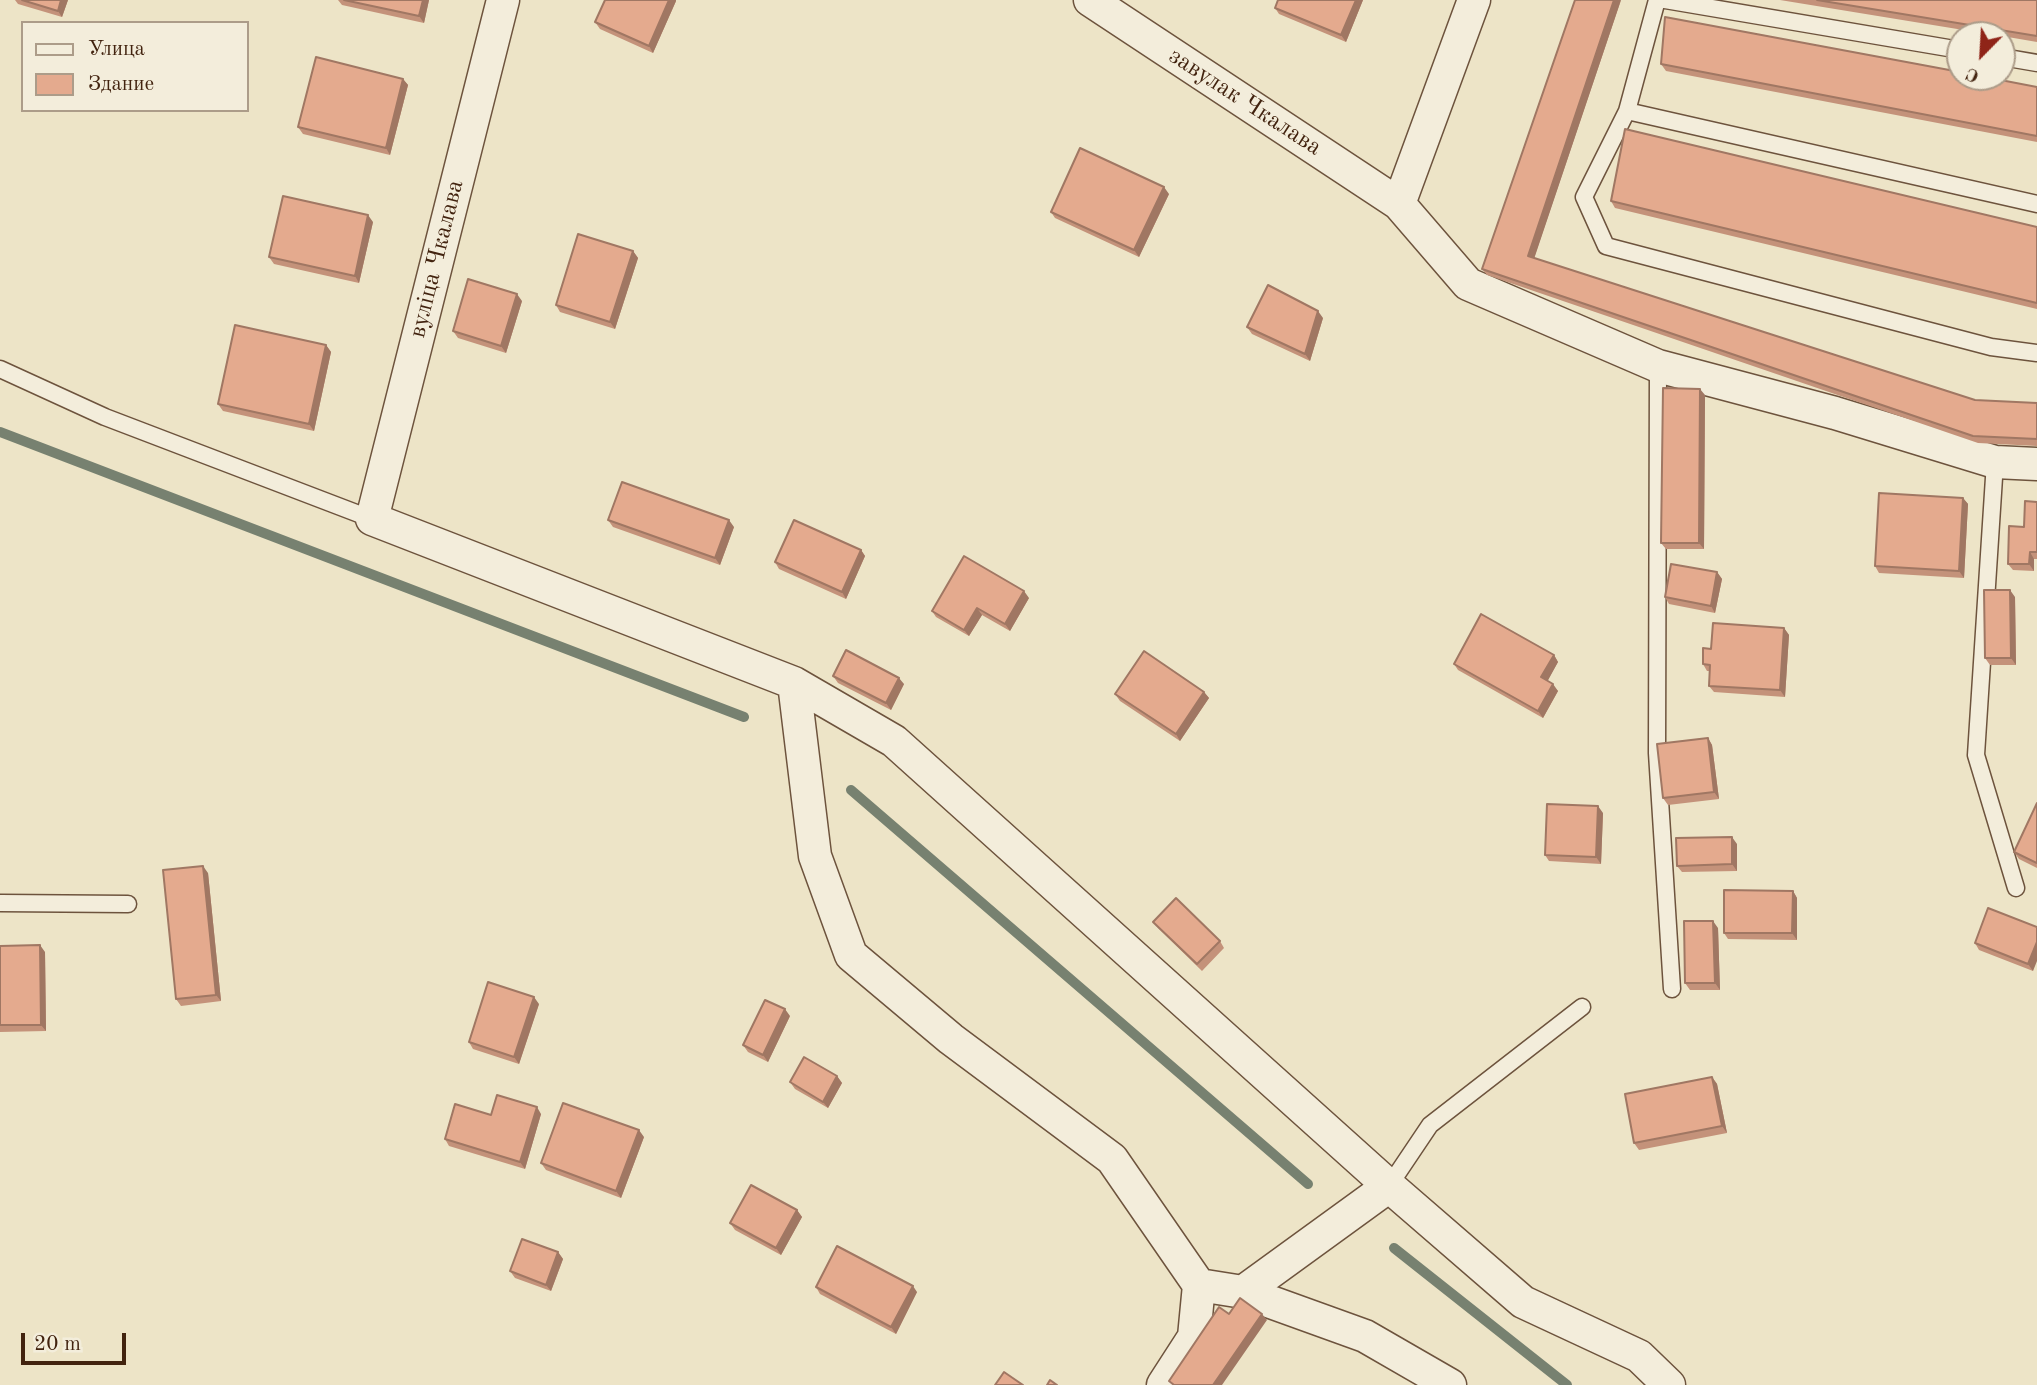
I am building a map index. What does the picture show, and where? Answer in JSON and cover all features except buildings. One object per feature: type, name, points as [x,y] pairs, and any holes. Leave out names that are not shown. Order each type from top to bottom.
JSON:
[{"type":"street","name":"вуліца Чкалава","points":[[372,519],[503,0]]},
{"type":"street","name":"завулак Чкалава","points":[[1090,0],[1399,204],[1468,284],[1658,366],[1835,413],[1995,462],[2037,464]]},
{"type":"street","points":[[1399,204],[1474,0]]},
{"type":"street","points":[[372,519],[794,683],[894,741],[1388,1186],[1523,1302],[1639,1356],[1669,1385]]},
{"type":"street","points":[[794,683],[815,856],[851,955],[951,1039],[1112,1159],[1199,1285],[1194,1337],[1163,1385]]},
{"type":"street","points":[[1243,1292],[1388,1186]]},
{"type":"street","points":[[1199,1285],[1243,1292],[1365,1336],[1450,1385]]},
{"type":"lane","points":[[1657,0],[1627,111],[1584,197],[1606,246],[1991,347],[2037,353]]},
{"type":"lane","points":[[1665,0],[1946,48]]},
{"type":"lane","points":[[2016,59],[2037,63]]},
{"type":"lane","points":[[1627,111],[2037,204]]},
{"type":"lane","points":[[1658,366],[1657,753],[1672,989]]},
{"type":"lane","points":[[0,369],[105,417],[372,519]]},
{"type":"lane","points":[[1995,462],[1976,755],[2016,888]]},
{"type":"lane","points":[[0,902],[128,904]]},
{"type":"lane","points":[[1388,1186],[1430,1125],[1582,1007]]},
{"type":"waterway","points":[[0,432],[744,717]]},
{"type":"waterway","points":[[851,790],[1308,1184]]},
{"type":"waterway","points":[[1394,1248],[1567,1385]]}]
